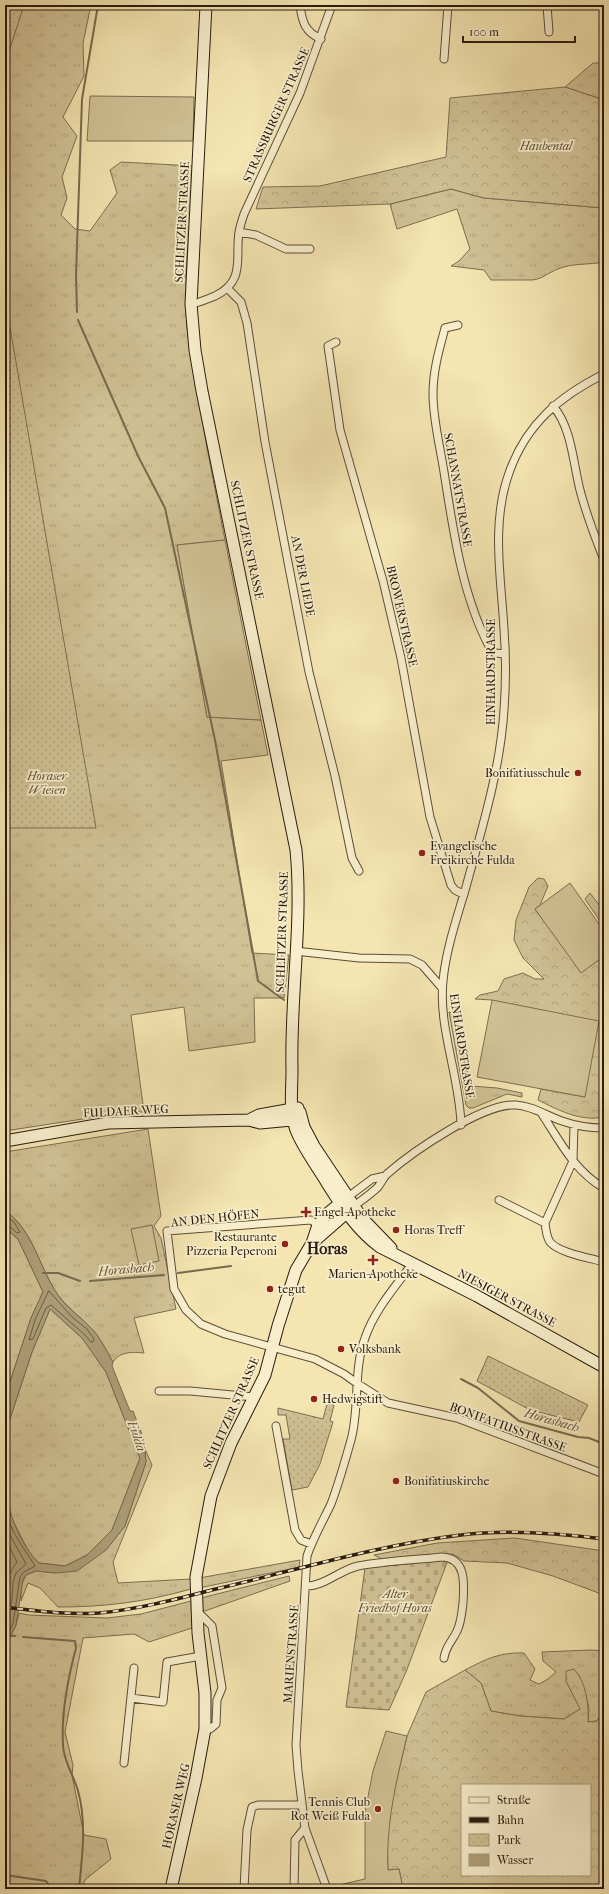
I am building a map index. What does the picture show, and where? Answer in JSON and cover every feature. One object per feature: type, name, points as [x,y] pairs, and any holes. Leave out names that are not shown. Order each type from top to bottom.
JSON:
[{"type":"main road","name":"SCHLITZER STRASSE","points":[[206,5],[191,304],[195,350],[202,391],[294,832],[298,886],[291,1033],[292,1078],[297,1093],[298,1135],[347,1205]]},
{"type":"main road","name":"FULDAER WEG","points":[[5,1140],[108,1123],[249,1120],[259,1115],[297,1114]]},
{"type":"main road","name":"SCHLITZER STRASSE","points":[[197,1606],[196,1577],[211,1496],[231,1443],[264,1375],[292,1279],[312,1243],[318,1225],[328,1213],[347,1205]]},
{"type":"main road","name":"SCHLITZER STRASSE","points":[[312,1243],[347,1205]]},
{"type":"main road","name":"NIESIGER STRASSE","points":[[347,1205],[355,1225],[380,1247],[477,1296],[604,1367]]},
{"type":"main road","name":"HORASER WEG","points":[[171,1889],[199,1764],[205,1729],[205,1693],[200,1656],[197,1606]]},
{"type":"street","points":[[300,5],[304,25],[312,34],[321,39]]},
{"type":"street","name":"STRASSBURGER STRASSE","points":[[191,304],[211,298],[227,288],[237,272],[239,232],[246,209],[292,112],[321,39],[332,5]]},
{"type":"street","points":[[444,59],[448,5]]},
{"type":"street","points":[[547,5],[549,32]]},
{"type":"street","points":[[239,232],[256,235],[286,249],[310,249]]},
{"type":"street","name":"AN DER LIEDE","points":[[227,288],[241,302],[247,323],[265,442],[310,672],[335,776],[352,858],[359,871]]},
{"type":"street","name":"SCHANNATSTRASSE","points":[[458,325],[445,328],[436,362],[433,394],[437,431],[457,552],[464,580],[490,648],[495,653],[505,654]]},
{"type":"street","name":"BROWERSTRASSE","points":[[336,342],[328,346],[340,430],[383,580],[401,658],[427,802],[436,840],[451,885],[455,890],[463,894]]},
{"type":"street","name":"EINHARDSTRASSE","points":[[461,1125],[460,1104],[445,1020],[442,988],[450,943],[489,803],[499,757],[504,702],[505,654],[498,541],[502,501],[510,471],[519,450],[531,431],[553,406],[576,389],[604,374]]},
{"type":"street","points":[[553,406],[566,426],[580,492],[592,530],[604,560]]},
{"type":"street","points":[[295,951],[359,958],[410,959],[422,965],[442,988]]},
{"type":"street","points":[[347,1205],[378,1186],[385,1176],[417,1152],[461,1125],[499,1106],[516,1105],[528,1107],[574,1125],[591,1128],[604,1128]]},
{"type":"street","points":[[541,1112],[573,1161],[596,1183],[604,1188]]},
{"type":"street","points":[[574,1125],[573,1161],[546,1223],[546,1233],[550,1242],[558,1248],[604,1262]]},
{"type":"street","points":[[347,1205],[372,1179],[385,1176]]},
{"type":"street","points":[[499,1200],[546,1223]]},
{"type":"street","name":"AN DEN HÖFEN","points":[[272,1346],[225,1334],[201,1324],[186,1310],[174,1289],[166,1231],[311,1220],[318,1225]]},
{"type":"street","name":"MARIENSTRASSE","points":[[327,1889],[305,1828],[296,1745],[306,1568],[311,1544],[331,1503],[352,1437],[364,1338],[370,1324],[412,1264]]},
{"type":"street","name":"BONIFATIUSSTRASSE","points":[[272,1346],[315,1359],[344,1374],[388,1403],[457,1418],[604,1474]]},
{"type":"street","points":[[159,1391],[190,1391],[254,1397]]},
{"type":"street","points":[[276,1426],[295,1530],[301,1540],[311,1544]]},
{"type":"street","points":[[306,1586],[319,1584],[344,1571],[362,1566],[442,1557],[454,1560],[460,1566],[464,1577],[462,1612],[458,1631],[445,1648],[444,1658]]},
{"type":"street","points":[[197,1606],[212,1626],[222,1688],[217,1700],[216,1724],[210,1729],[205,1729]]},
{"type":"street","points":[[131,1698],[163,1702],[167,1662],[200,1656]]},
{"type":"street","points":[[124,1763],[134,1668]]},
{"type":"street","points":[[244,1889],[246,1830],[252,1807],[258,1805],[302,1805]]},
{"type":"street","points":[[294,1889],[295,1840],[305,1828]]},
{"type":"green space","points":[[5,5],[91,5],[83,43],[84,76],[63,117],[77,136],[62,177],[67,198],[61,215],[75,229],[90,231],[117,193],[110,170],[121,162],[194,166],[186,272],[187,328],[207,448],[225,540],[177,545],[207,717],[261,720],[268,755],[221,761],[252,953],[289,955],[284,998],[254,998],[255,1042],[189,1051],[184,1007],[131,1015],[144,1112],[128,1112],[5,1131]]},
{"type":"green space","points":[[5,5],[24,5],[5,64]]},
{"type":"green space","points":[[106,5],[198,5],[198,10],[105,7]]},
{"type":"green space","points":[[593,63],[604,63],[604,100],[565,87]]},
{"type":"green space","name":"Haubental","points":[[565,87],[604,100],[604,208],[484,198],[451,189],[390,204],[256,209],[263,187],[320,186],[446,157],[450,98]]},
{"type":"green space","points":[[90,96],[194,97],[193,141],[87,141]]},
{"type":"green space","points":[[451,189],[484,198],[604,208],[604,262],[563,267],[532,280],[491,280],[484,270],[451,266],[459,261],[470,249],[457,209],[397,229],[390,204]]},
{"type":"green space","name":"Horaser Wiesen","points":[[5,298],[96,828],[5,828]]},
{"type":"green space","points":[[225,540],[261,720],[207,717],[177,545]]},
{"type":"green space","points":[[538,878],[544,879],[548,886],[540,905],[535,909],[581,972],[599,960],[604,966],[604,1117],[587,1118],[570,1114],[538,1100],[541,1089],[585,1097],[492,1000],[475,999],[480,995],[498,991],[504,979],[523,973],[535,979],[544,979],[523,958],[514,940],[516,920],[529,887]]},
{"type":"green space","points":[[570,883],[604,931],[604,956],[581,973],[535,909]]},
{"type":"green space","points":[[590,893],[604,911],[604,927],[585,899]]},
{"type":"green space","points":[[492,1000],[599,1021],[585,1097],[477,1077]]},
{"type":"green space","points":[[449,1012],[452,1013],[471,1086],[497,1088],[522,1093],[522,1097],[507,1094],[473,1108],[469,1108],[466,1105]]},
{"type":"green space","points":[[148,1129],[161,1216],[154,1226],[161,1238],[176,1309],[134,1318],[144,1353],[123,1354],[116,1358],[113,1362],[96,1334],[65,1304],[58,1295],[51,1284],[30,1239],[15,1219],[5,1210],[5,1152]]},
{"type":"green space","points":[[152,1225],[159,1261],[139,1265],[131,1229]]},
{"type":"green space","points":[[5,1228],[18,1239],[43,1292],[31,1318],[5,1397]]},
{"type":"green space","points":[[50,1309],[82,1338],[106,1372],[140,1458],[112,1530],[87,1555],[65,1566],[39,1563],[30,1554],[11,1517],[5,1492],[5,1434],[32,1352]]},
{"type":"green space","points":[[488,1356],[588,1405],[579,1422],[530,1410],[477,1381]]},
{"type":"green space","points":[[327,1404],[334,1405],[330,1421],[333,1422],[320,1464],[308,1487],[292,1490],[283,1439],[290,1439],[286,1415],[278,1415],[278,1408],[323,1419]]},
{"type":"green space","points":[[145,1449],[152,1465],[113,1562],[118,1583],[191,1579],[191,1589],[125,1603],[58,1607],[40,1588],[28,1583],[21,1601],[21,1586],[26,1575],[36,1571],[56,1573],[106,1550],[125,1526],[146,1462]]},
{"type":"green space","points":[[515,1538],[604,1551],[604,1595],[553,1576],[507,1563],[464,1561],[453,1554],[382,1559],[374,1555],[437,1543]]},
{"type":"green space","points":[[300,1560],[299,1567],[199,1588],[199,1578]]},
{"type":"green space","name":"Alter Friedhof Horas","points":[[448,1560],[406,1672],[389,1710],[346,1707],[365,1568]]},
{"type":"green space","points":[[289,1576],[290,1581],[205,1611],[201,1611],[201,1598]]},
{"type":"green space","points":[[191,1601],[192,1628],[149,1642],[134,1634],[83,1638],[65,1732],[73,1765],[72,1775],[84,1835],[106,1839],[111,1859],[86,1879],[80,1889],[5,1889],[5,1647],[16,1625],[19,1613],[28,1615],[107,1618],[141,1614]]},
{"type":"green space","points":[[591,1650],[604,1651],[604,1677],[600,1676],[602,1694],[604,1694],[604,1711],[597,1721],[588,1722],[589,1707],[579,1675],[566,1681],[581,1709],[564,1719],[520,1716],[491,1711],[481,1683],[465,1670],[493,1657],[524,1653],[535,1669],[530,1680],[539,1684],[556,1672],[543,1661],[542,1652]]},
{"type":"green space","points":[[574,1669],[581,1680],[586,1694],[588,1722],[597,1721],[604,1711],[604,1889],[403,1889],[399,1869],[388,1870],[387,1840],[391,1805],[407,1736],[426,1692],[465,1670],[481,1683],[491,1711],[520,1716],[564,1719],[580,1709],[566,1681],[566,1671]]},
{"type":"green space","name":"Tennis Club Rot Weiß Fulda","points":[[386,1731],[407,1736],[390,1819],[388,1853],[388,1870],[399,1869],[403,1889],[344,1889],[343,1884],[365,1879],[365,1812],[373,1771]]},
{"type":"water","name":"Fulda","points":[[5,1210],[15,1219],[30,1239],[51,1284],[58,1295],[65,1304],[96,1334],[113,1362],[112,1366],[130,1411],[133,1411],[143,1437],[146,1462],[125,1526],[106,1550],[77,1571],[56,1573],[36,1571],[26,1575],[23,1579],[16,1625],[5,1647],[5,1492],[17,1530],[32,1556],[39,1563],[65,1566],[87,1555],[112,1530],[140,1458],[106,1372],[82,1338],[50,1309],[32,1352],[5,1434],[5,1397],[31,1318],[43,1292],[18,1239],[5,1228]]},
{"type":"waterway","points":[[77,312],[76,275],[82,99],[98,5]]},
{"type":"waterway","points":[[78,320],[138,456],[165,508],[215,740],[258,981],[284,1000]]},
{"type":"waterway","name":"Horasbach","points":[[178,1273],[231,1266]]},
{"type":"waterway","name":"Horasbach","points":[[43,1273],[58,1273],[80,1281]]},
{"type":"waterway","name":"Horasbach","points":[[90,1281],[164,1275]]},
{"type":"waterway","name":"Horasbach","points":[[461,1379],[478,1388],[519,1421],[578,1437],[589,1438],[604,1444]]},
{"type":"waterway","points":[[5,1635],[15,1636]]},
{"type":"waterway","points":[[23,1637],[75,1641],[76,1648],[70,1671],[63,1721],[63,1751],[81,1803],[83,1840],[79,1889]]},
{"type":"waterway","points":[[5,1875],[46,1881],[52,1889]]},
{"type":"railway","points":[[5,1607],[64,1613],[99,1613],[129,1609],[173,1600],[368,1551],[430,1539],[461,1535],[497,1532],[532,1532],[604,1539]]},
{"type":"place","name":"Bonifatiusschule","points":[[578,773]]},
{"type":"place","name":"Evangelische Freikirche Fulda","points":[[422,853]]},
{"type":"place","name":"Engel-Apotheke","points":[[306,1212]]},
{"type":"place","name":"Horas Treff","points":[[396,1230]]},
{"type":"place","name":"Restaurante Pizzeria Peperoni","points":[[285,1244]]},
{"type":"place","name":"Marien-Apotheke","points":[[373,1260]]},
{"type":"place","name":"tegut","points":[[270,1289]]},
{"type":"place","name":"Volksbank","points":[[341,1349]]},
{"type":"place","name":"Hedwigstift","points":[[314,1399]]},
{"type":"place","name":"Bonifatiuskirche","points":[[396,1481]]},
{"type":"place","name":"Tennis Club Rot Weiß Fulda","points":[[378,1809]]},
{"type":"district","name":"Horas","points":[[327,1248]]}]
